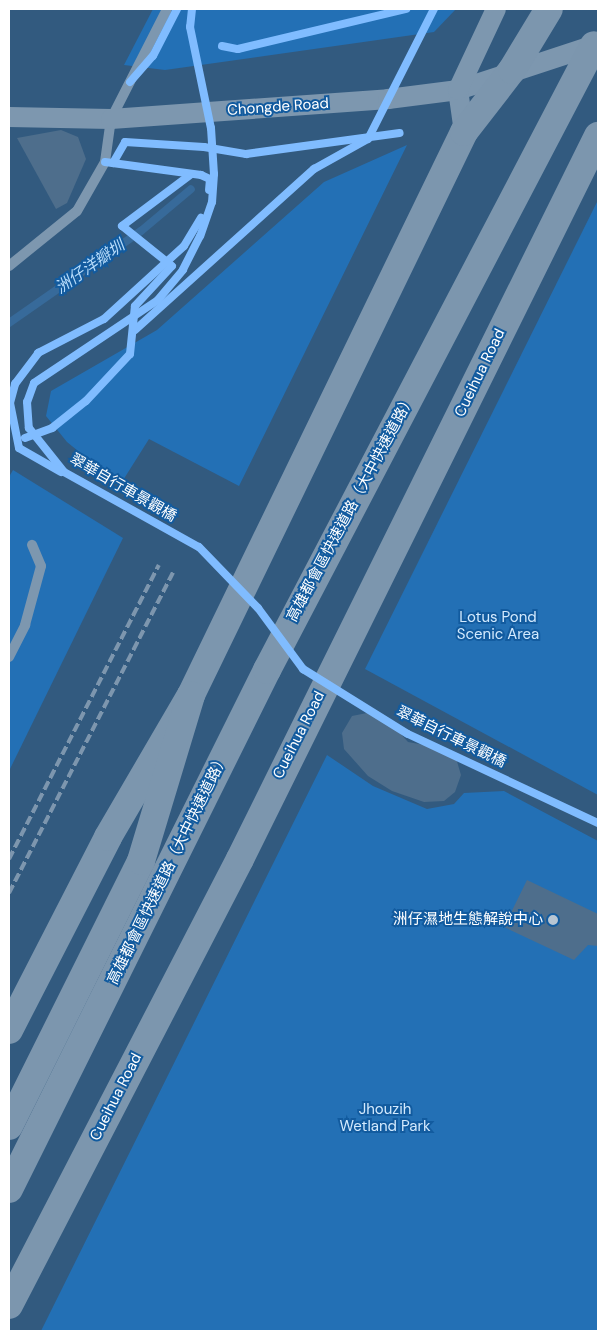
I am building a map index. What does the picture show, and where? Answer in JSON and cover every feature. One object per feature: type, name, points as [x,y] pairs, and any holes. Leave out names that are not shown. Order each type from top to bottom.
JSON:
[{"type":"main road","points":[[9,1030],[108,837],[191,695],[464,132],[512,70],[549,9]]},
{"type":"main road","name":"高雄都會區快速道路（大中快速道路）","points":[[9,1189],[267,670],[597,46]]},
{"type":"main road","name":"Cueihua Road","points":[[9,1305],[240,858],[598,136]]},
{"type":"main road","name":"高雄都會區快速道路（大中快速道路）","points":[[9,1126],[97,957],[141,861],[191,695]]},
{"type":"street","points":[[464,132],[458,90],[496,9]]},
{"type":"street","name":"Chongde Road","points":[[9,117],[111,119],[458,90],[512,70],[597,46]]},
{"type":"lane","points":[[9,266],[77,211],[105,162],[111,119],[167,9]]},
{"type":"lane","points":[[9,657],[25,625],[41,566],[32,545]]},
{"type":"green space","points":[[153,9],[456,9],[434,32],[165,70],[124,65]]},
{"type":"green space","points":[[407,145],[239,486],[149,439],[120,485],[67,442],[46,416],[51,391],[157,330],[324,182]]},
{"type":"green space","name":"Lotus Pond Scenic Area","points":[[598,200],[598,795],[365,669]]},
{"type":"green space","points":[[13,470],[123,538],[9,771],[9,477]]},
{"type":"green space","name":"Jhouzih Wetland Park","points":[[327,755],[373,786],[427,809],[454,804],[464,793],[504,791],[598,841],[598,1331],[41,1331]]},
{"type":"building","points":[[61,130],[78,137],[86,159],[67,203],[56,209],[17,138]]},
{"type":"building","points":[[372,712],[388,720],[408,742],[441,748],[456,758],[461,775],[455,792],[444,801],[424,802],[392,791],[368,776],[344,749],[342,733],[352,716]]},
{"type":"building","name":"洲仔濕地生態解說中心","points":[[527,880],[598,914],[598,946],[588,945],[574,960],[504,927]]},
{"type":"waterway","name":"洲仔洋瓣圳","points":[[9,323],[141,231],[191,189]]},
{"type":"railway","points":[[9,859],[159,565]]},
{"type":"railway","points":[[9,893],[173,573]]},
{"type":"cycle path","points":[[130,82],[153,56],[177,9]]},
{"type":"cycle path","name":"翠華自行車景觀橋","points":[[192,9],[190,27],[211,128],[214,174],[212,202],[200,236],[183,270],[158,300],[34,383],[27,402],[29,428],[64,472],[199,547],[258,608],[303,669],[408,734],[598,823]]},
{"type":"cycle path","points":[[222,46],[238,49],[406,9]]},
{"type":"cycle path","points":[[135,330],[314,169],[368,139],[434,9]]},
{"type":"cycle path","points":[[113,163],[125,142],[204,147],[246,154],[400,133]]},
{"type":"cycle path","points":[[105,162],[201,175],[210,179],[209,190]]},
{"type":"cycle path","points":[[25,438],[52,428],[86,401],[130,354],[135,306],[172,266],[122,226],[190,175]]},
{"type":"cycle path","name":"翠華自行車景觀橋","points":[[61,472],[19,448],[10,403],[15,384],[38,353],[104,319],[184,246],[201,218]]},
{"type":"place","name":"洲仔濕地生態解說中心","points":[[553,920]]}]
